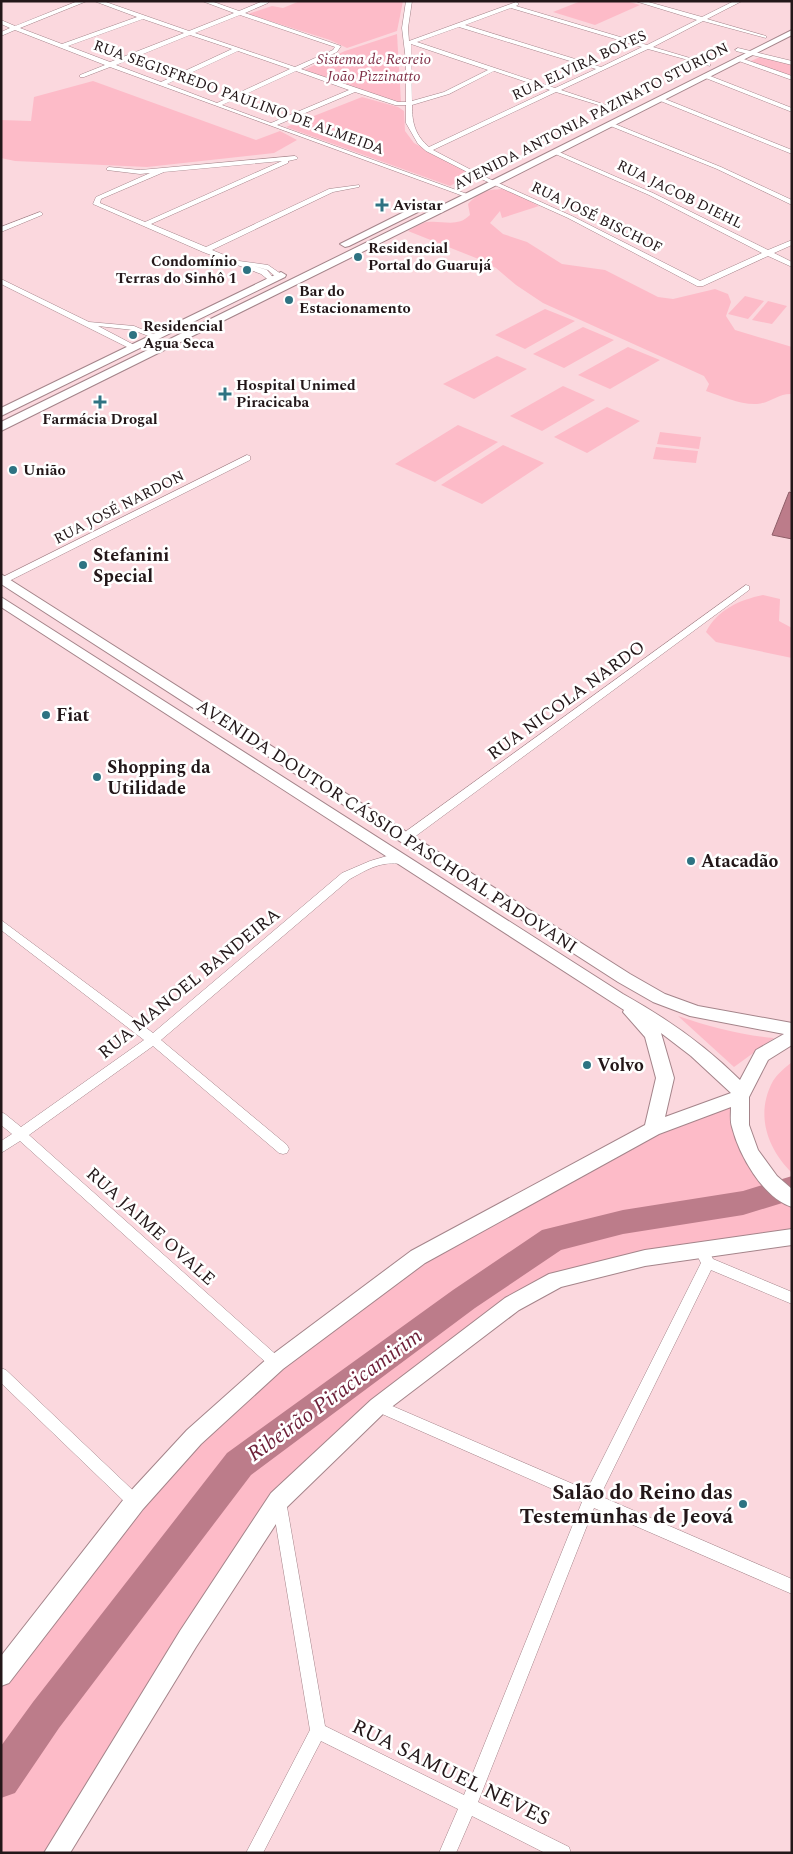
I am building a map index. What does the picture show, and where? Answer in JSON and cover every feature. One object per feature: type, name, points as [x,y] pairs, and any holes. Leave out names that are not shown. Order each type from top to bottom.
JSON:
[{"type":"main road","name":"AVENIDA ANTONIA PAZINATO STURION","points":[[3,421],[468,196],[705,76],[764,37],[792,24]]},
{"type":"main road","name":"AVENIDA ANTONIA PAZINATO STURION","points":[[529,153],[708,65],[738,54],[752,52],[789,35]]},
{"type":"main road","points":[[705,76],[699,72],[708,65]]},
{"type":"main road","name":"AVENIDA ANTONIA PAZINATO STURION","points":[[338,247],[497,169]]},
{"type":"main road","points":[[3,421],[71,378],[280,276],[290,281],[288,284]]},
{"type":"main road","points":[[243,294],[252,302]]},
{"type":"main road","points":[[3,421],[69,387],[71,378]]},
{"type":"main road","name":"AVENIDA DOUTOR CÁSSIO PASCHOAL PADOVANI","points":[[3,579],[624,978],[659,998],[696,1012],[792,1029]]},
{"type":"main road","name":"AVENIDA DOUTOR CÁSSIO PASCHOAL PADOVANI","points":[[1,601],[617,998],[651,1017],[685,1040],[711,1061],[740,1094]]},
{"type":"main road","points":[[54,636],[62,631],[70,631],[114,660],[131,662]]},
{"type":"main road","points":[[617,998],[653,1034],[663,1069],[665,1078],[653,1129]]},
{"type":"main road","points":[[792,1037],[762,1055],[740,1094],[740,1125],[750,1154],[770,1181],[792,1200]]},
{"type":"main road","points":[[1,1675],[135,1502],[194,1436],[276,1364],[418,1257],[653,1129],[740,1094]]},
{"type":"main road","points":[[56,1853],[188,1639],[279,1500],[378,1406],[512,1304],[556,1280],[645,1258],[705,1256],[792,1237]]},
{"type":"street","points":[[1,34],[84,1]]},
{"type":"street","points":[[97,1],[397,104],[409,105],[430,101],[492,70]]},
{"type":"street","points":[[205,1],[338,46],[335,51],[217,105]]},
{"type":"street","points":[[408,43],[522,1]]},
{"type":"street","name":"RUA ELVIRA BOYES","points":[[428,150],[739,1]]},
{"type":"street","points":[[82,76],[266,2]]},
{"type":"street","points":[[643,2],[764,37]]},
{"type":"street","points":[[411,3],[405,28],[408,43],[409,123],[420,143],[428,150]]},
{"type":"street","points":[[511,6],[708,65]]},
{"type":"street","points":[[63,46],[142,17]]},
{"type":"street","name":"RUA SEGISFREDO PAULINO DE ALMEIDA","points":[[1,22],[217,105],[468,196]]},
{"type":"street","points":[[460,25],[599,68]]},
{"type":"street","points":[[408,43],[616,110]]},
{"type":"street","points":[[161,84],[236,50]]},
{"type":"street","points":[[752,52],[792,63]]},
{"type":"street","points":[[738,54],[792,78]]},
{"type":"street","points":[[705,76],[792,110]]},
{"type":"street","points":[[271,124],[354,90]]},
{"type":"street","points":[[660,98],[792,152]]},
{"type":"street","points":[[610,124],[719,168],[792,203]]},
{"type":"street","name":"RUA JOSÉ BISCHOF","points":[[428,150],[570,217],[700,284],[768,253]]},
{"type":"street","name":"RUA JACOB DIEHL","points":[[555,152],[651,194],[792,264]]},
{"type":"street","points":[[109,169],[140,172],[295,158],[146,224]]},
{"type":"street","points":[[254,162],[266,169],[266,171]]},
{"type":"street","points":[[165,170],[105,194],[98,198],[96,204],[238,263],[259,264],[275,271],[280,276]]},
{"type":"street","points":[[206,250],[331,190],[357,186]]},
{"type":"street","points":[[1,230],[40,214]]},
{"type":"street","points":[[768,253],[792,242]]},
{"type":"street","points":[[1,281],[134,347]]},
{"type":"street","points":[[85,322],[134,328],[156,336]]},
{"type":"street","name":"RUA JOSÉ NARDON","points":[[3,579],[247,458]]},
{"type":"street","name":"RUA NICOLA NARDO","points":[[405,838],[746,588]]},
{"type":"street","name":"RUA MANOEL BANDEIRA","points":[[1,1148],[152,1040],[346,876],[385,859],[402,860]]},
{"type":"street","points":[[1,924],[152,1040],[283,1148]]},
{"type":"street","name":"RUA JAIME OVALE","points":[[1,1117],[276,1364]]},
{"type":"street","points":[[447,1853],[468,1806],[590,1500],[705,1256],[792,1298]]},
{"type":"street","points":[[1,1374],[135,1502]]},
{"type":"street","points":[[378,1406],[792,1587]]},
{"type":"street","points":[[254,1853],[318,1731],[279,1500]]},
{"type":"street","name":"RUA SAMUEL NEVES","points":[[318,1731],[564,1853]]},
{"type":"green space","points":[[300,1],[403,1],[397,31],[347,48],[330,40],[248,14],[272,6],[283,8]]},
{"type":"green space","points":[[581,1],[626,1],[640,5],[595,25],[553,12]]},
{"type":"green space","name":"Sistema de Recreio João Pìzzinatto","points":[[397,34],[401,102],[396,102],[304,70],[345,51]]},
{"type":"green space","points":[[762,56],[792,64],[792,77],[751,61]]},
{"type":"green space","points":[[93,81],[256,140],[280,131],[297,140],[274,153],[147,167],[15,161],[1,158],[1,120],[31,121],[34,97]]},
{"type":"green space","points":[[362,97],[398,107],[404,111],[405,131],[414,143],[471,174],[450,186],[286,127]]},
{"type":"green space","points":[[504,188],[539,206],[502,218],[500,211],[490,223],[503,234],[527,242],[562,264],[605,270],[658,297],[673,299],[715,289],[728,294],[731,302],[726,316],[735,330],[792,347],[792,394],[783,395],[762,403],[751,404],[731,400],[706,391],[709,384],[704,376],[543,303],[516,285],[496,268],[481,260],[408,231],[427,222],[450,223],[465,219],[470,215],[468,204],[475,197],[488,191]]},
{"type":"green space","points":[[745,296],[764,301],[748,319],[728,314]]},
{"type":"green space","points":[[768,301],[787,306],[772,324],[752,320]]},
{"type":"green space","points":[[545,309],[575,321],[525,349],[495,335]]},
{"type":"green space","points":[[583,327],[614,340],[564,368],[533,354]]},
{"type":"green space","points":[[628,347],[660,360],[610,389],[578,375]]},
{"type":"green space","points":[[497,356],[527,369],[474,399],[443,384]]},
{"type":"green space","points":[[563,386],[595,400],[542,431],[510,416]]},
{"type":"green space","points":[[607,407],[640,421],[587,453],[554,437]]},
{"type":"green space","points":[[458,425],[498,442],[435,482],[395,464]]},
{"type":"green space","points":[[660,432],[701,437],[699,449],[657,444]]},
{"type":"green space","points":[[503,445],[544,463],[482,504],[441,485]]},
{"type":"green space","points":[[656,447],[698,451],[696,463],[653,459]]},
{"type":"green space","points":[[763,595],[780,599],[779,621],[792,628],[792,658],[716,642],[706,632],[716,618],[730,607]]},
{"type":"green space","points":[[678,1016],[725,1030],[774,1038],[734,1067]]},
{"type":"green space","points":[[792,1062],[792,1173],[783,1163],[770,1142],[766,1130],[765,1106],[773,1081]]},
{"type":"green space","points":[[740,1097],[740,1125],[792,1199],[792,1237],[556,1280],[512,1304],[279,1500],[62,1853],[1,1853],[1,1674],[194,1437],[418,1257],[653,1129]]},
{"type":"shaded area","points":[[789,492],[792,493],[792,539],[772,535]]},
{"type":"waterway","name":"Ribeirão Piracicamirim","points":[[1,1779],[46,1715],[239,1464],[464,1299],[553,1239],[623,1222],[743,1203],[792,1188]]},
{"type":"place","name":"Avistar","points":[[382,205]]},
{"type":"place","name":"Residencial Portal do Guarujá","points":[[358,257]]},
{"type":"place","name":"Condomínio Terras do Sinhô 1","points":[[247,270]]},
{"type":"place","name":"Bar do Estacionamento","points":[[289,300]]},
{"type":"place","name":"Residencial Agua Seca","points":[[133,335]]},
{"type":"place","name":"Hospital Unimed Piracicaba","points":[[225,394]]},
{"type":"place","name":"Farmácia Drogal","points":[[100,402]]},
{"type":"place","name":"União","points":[[13,470]]},
{"type":"place","name":"Stefanini Special","points":[[83,565]]},
{"type":"place","name":"Fiat","points":[[46,715]]},
{"type":"place","name":"Shopping da Utilidade","points":[[97,777]]},
{"type":"place","name":"Atacadão","points":[[691,861]]},
{"type":"place","name":"Volvo","points":[[587,1065]]},
{"type":"place","name":"Salão do Reino das Testemunhas de Jeová","points":[[743,1504]]}]
